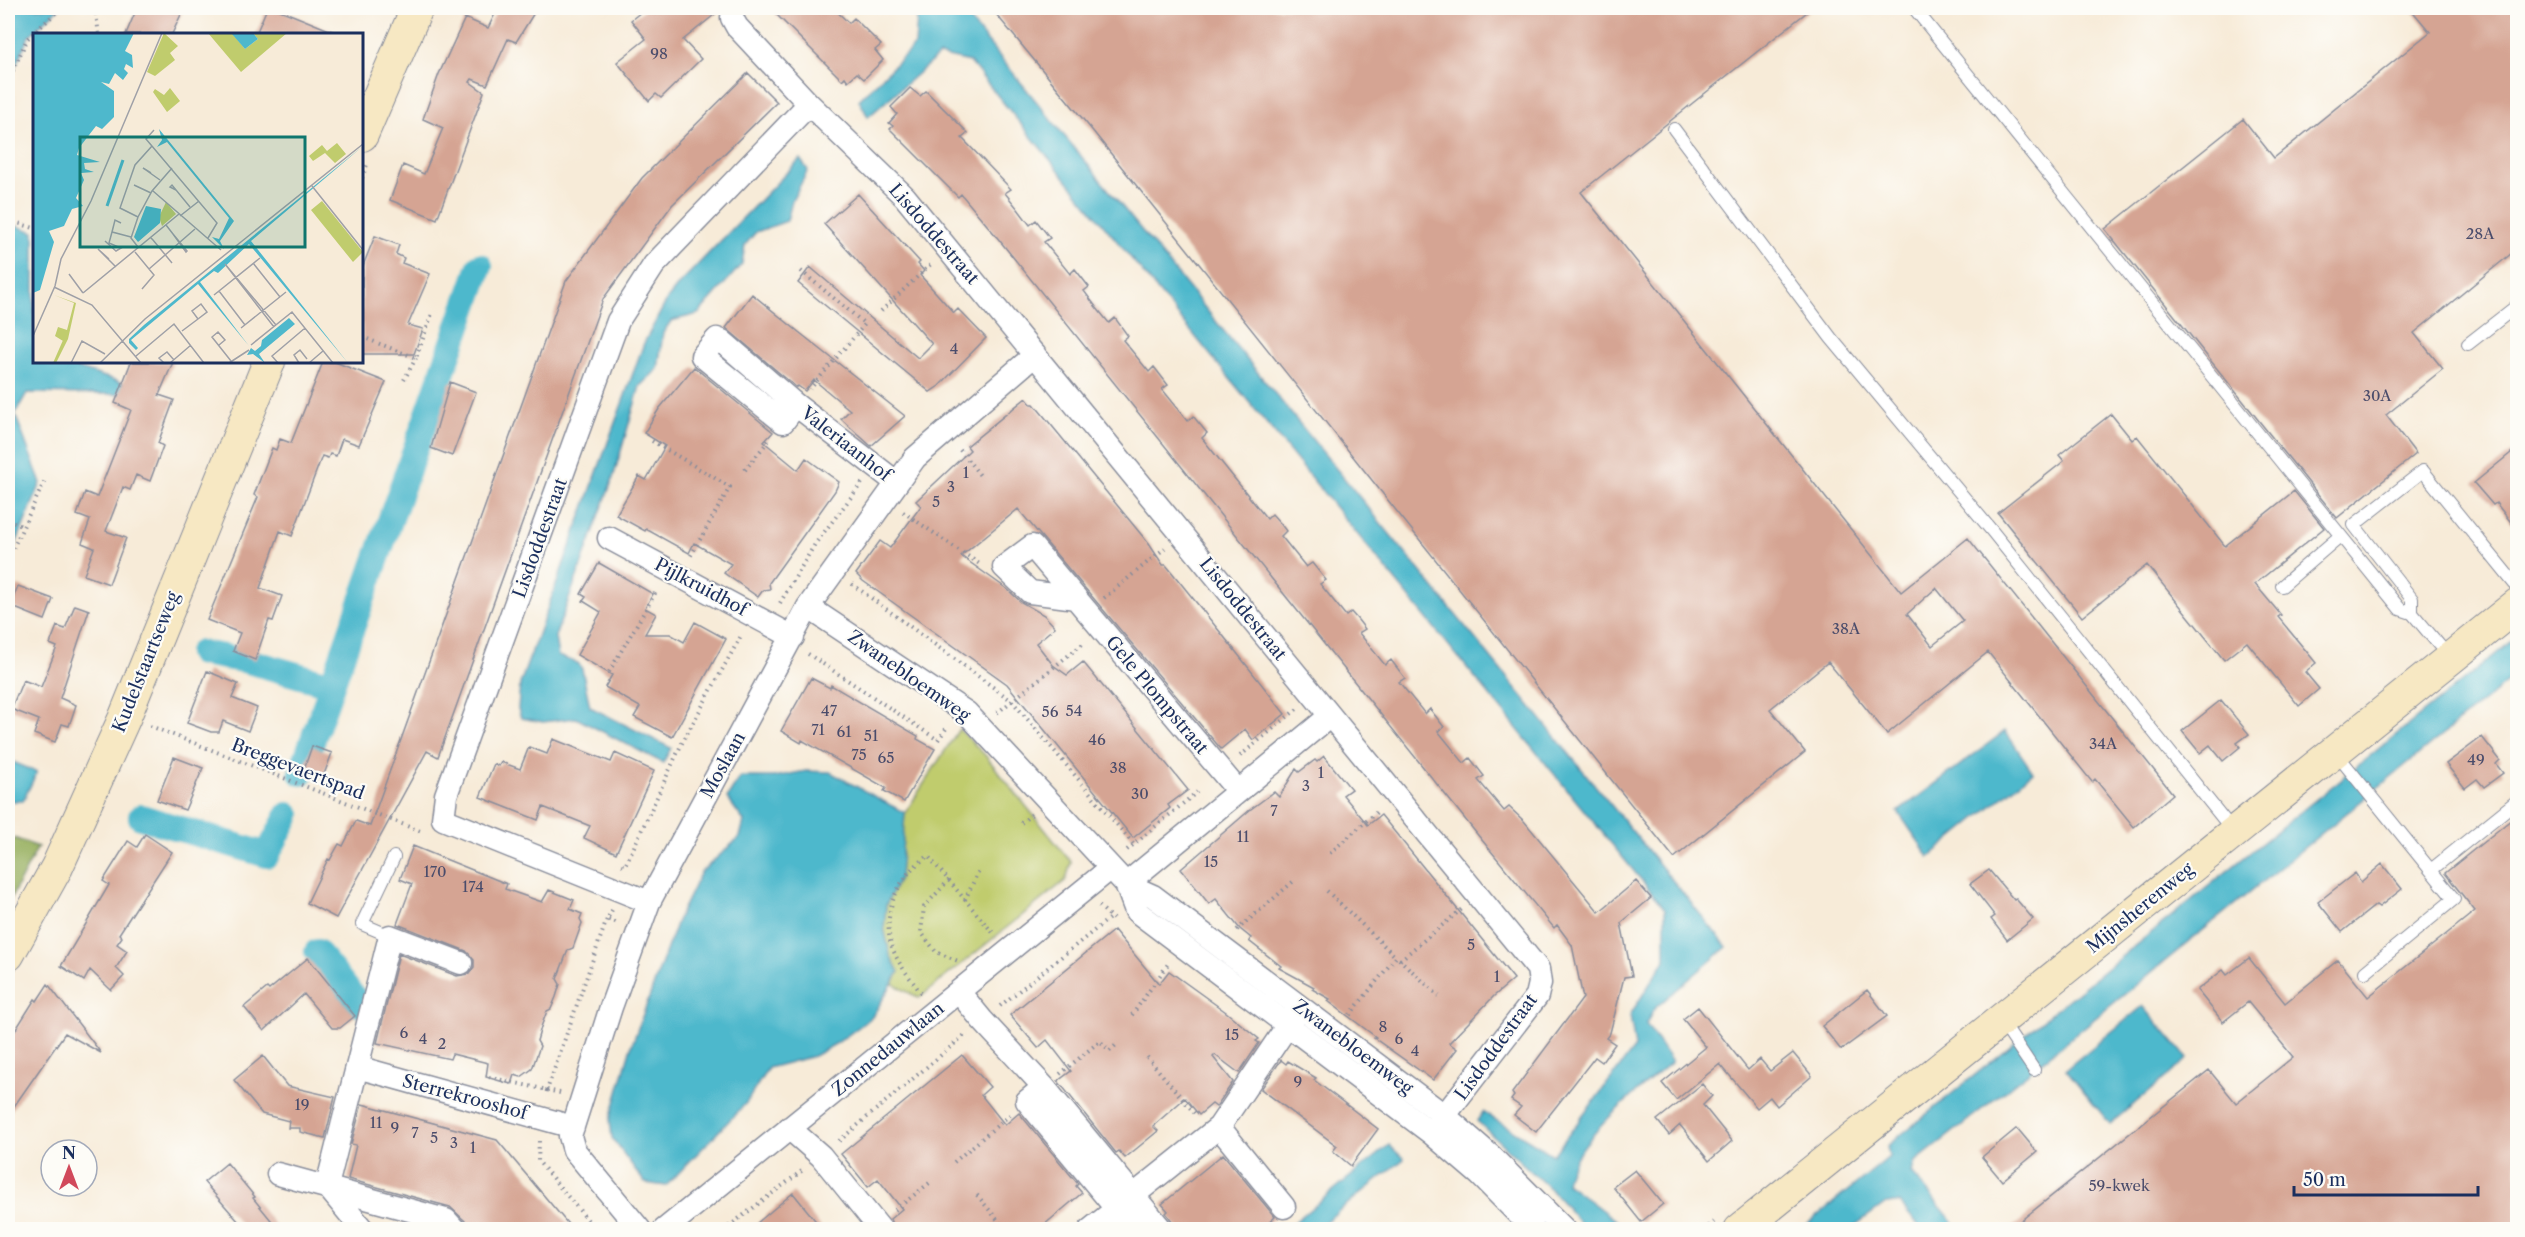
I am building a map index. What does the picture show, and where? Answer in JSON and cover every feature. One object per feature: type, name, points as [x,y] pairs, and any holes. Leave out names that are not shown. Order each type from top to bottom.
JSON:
[{"type":"street","points":[[363,133],[417,8]]},
{"type":"street","name":"Lisdoddestraat","points":[[734,8],[732,18],[737,27],[809,105],[905,196],[1035,355],[1323,721],[1397,795],[1471,902],[1538,969],[1540,983],[1537,996],[1438,1124]]},
{"type":"street","name":"Lisdoddestraat","points":[[443,819],[446,795],[618,321],[654,265],[809,105]]},
{"type":"street","name":"Moslaan","points":[[640,1230],[574,1149],[570,1136],[611,1007],[649,902],[808,608],[834,571],[915,458],[1035,355]]},
{"type":"street","name":"Kudelstaartseweg","points":[[8,954],[57,867],[124,719],[269,363]]},
{"type":"street","name":"Valeriaanhof","points":[[790,414],[891,491]]},
{"type":"street","name":"Pijlkruidhof","points":[[609,538],[752,615],[791,639]]},
{"type":"street","name":"Gele Plompstraat","points":[[1004,567],[1032,546],[1238,791]]},
{"type":"street","points":[[1004,567],[1030,592],[1089,613]]},
{"type":"street","name":"Mijnsherenweg","points":[[1759,1224],[2007,1031],[2234,832],[2517,604]]},
{"type":"street","name":"Zwanebloemweg","points":[[808,608],[961,709],[1118,876],[1136,911],[1182,946],[1294,1016],[1529,1192],[1565,1230]]},
{"type":"street","name":"Zonnedauwlaan","points":[[664,1230],[1008,951],[1118,876],[1150,864],[1323,721]]},
{"type":"street","points":[[443,819],[649,902]]},
{"type":"street","name":"Zwanebloemweg","points":[[1118,876],[1153,896],[1221,948],[1294,1016],[1335,1035],[1438,1124],[1480,1175],[1533,1230]]},
{"type":"street","points":[[327,1186],[390,936],[461,963]]},
{"type":"street","points":[[959,992],[1035,1094],[1124,1202],[1162,1230]]},
{"type":"street","points":[[1090,1230],[1215,1130],[1294,1016]]},
{"type":"street","name":"Sterrekrooshof","points":[[357,1067],[573,1126]]},
{"type":"street","points":[[789,1128],[821,1156],[876,1228]]},
{"type":"street","points":[[1215,1130],[1284,1208]]},
{"type":"street","points":[[278,1174],[446,1220],[454,1230]]},
{"type":"street","points":[[327,1186],[363,1230]]},
{"type":"street","points":[[1124,1202],[1134,1230]]},
{"type":"lane","points":[[1914,8],[2400,609],[2412,613],[2451,658]]},
{"type":"lane","points":[[1674,129],[1831,338],[1992,531],[2234,832]]},
{"type":"lane","points":[[2468,345],[2517,305]]},
{"type":"lane","points":[[2412,613],[2412,599],[2354,525],[2423,471],[2517,588]]},
{"type":"lane","points":[[2282,586],[2340,536]]},
{"type":"lane","points":[[2335,751],[2454,899],[2365,972]]},
{"type":"lane","points":[[2431,870],[2517,800]]},
{"type":"lane","points":[[390,936],[362,924],[394,856]]},
{"type":"lane","points":[[2007,1031],[2034,1070]]},
{"type":"path","points":[[8,18],[19,8]]},
{"type":"path","points":[[34,33],[61,8]]},
{"type":"path","points":[[96,8],[99,33]]},
{"type":"path","points":[[8,82],[27,39],[33,34]]},
{"type":"path","points":[[8,220],[33,228]]},
{"type":"path","points":[[881,311],[947,249]]},
{"type":"path","points":[[745,470],[865,324],[801,271]]},
{"type":"path","points":[[404,380],[416,358],[433,311]]},
{"type":"path","points":[[363,337],[416,358]]},
{"type":"path","points":[[945,432],[982,478]]},
{"type":"path","points":[[609,672],[730,487],[652,441]]},
{"type":"path","points":[[8,559],[46,478]]},
{"type":"path","points":[[891,491],[993,573],[1004,567]]},
{"type":"path","points":[[8,519],[23,527]]},
{"type":"path","points":[[1159,538],[1174,556]]},
{"type":"path","points":[[980,727],[1012,701],[1089,613],[1166,547]]},
{"type":"path","points":[[834,571],[1012,701],[1150,864]]},
{"type":"path","points":[[614,862],[625,866],[683,741],[752,615]]},
{"type":"path","points":[[791,639],[938,740],[961,709]]},
{"type":"path","points":[[1299,706],[1323,721]]},
{"type":"path","name":"Breggevaertspad","points":[[141,723],[420,831],[443,819]]},
{"type":"path","points":[[1330,853],[1397,795]]},
{"type":"path","points":[[935,1011],[894,953],[888,929],[891,904],[900,884],[908,873],[928,856],[1008,951]]},
{"type":"path","points":[[965,900],[981,868]]},
{"type":"path","points":[[724,1230],[821,1156],[982,1020],[1112,917],[1118,876]]},
{"type":"path","points":[[949,880],[924,908],[921,932],[936,952],[985,971]]},
{"type":"path","points":[[1221,948],[1236,930],[1295,880]]},
{"type":"path","points":[[1327,891],[1439,996]]},
{"type":"path","points":[[1456,899],[1471,902]]},
{"type":"path","points":[[1470,917],[1471,902]]},
{"type":"path","points":[[1335,1035],[1398,958],[1471,902]]},
{"type":"path","points":[[582,1099],[547,1090],[607,919]]},
{"type":"path","points":[[1132,1015],[1182,946]]},
{"type":"path","points":[[954,1162],[1100,1041],[1110,1051],[1118,1043]]},
{"type":"path","points":[[1147,1058],[1215,1130]]},
{"type":"path","points":[[876,1228],[932,1181]]},
{"type":"path","points":[[977,1195],[1006,1230]]},
{"type":"green space","points":[[959,729],[985,755],[1071,862],[1066,880],[919,998],[893,984],[899,972],[890,955],[884,928],[886,905],[900,876],[905,813]]},
{"type":"green space","points":[[14,838],[38,847],[8,904],[8,850]]},
{"type":"water","points":[[8,8],[59,8],[29,36],[8,82]]},
{"type":"water","points":[[910,8],[960,8],[1727,947],[1654,1009],[1646,1024],[1672,1062],[1609,1117],[1571,1167],[1566,1183],[1627,1229],[1585,1229],[1552,1191],[1477,1121],[1483,1112],[1553,1155],[1635,1047],[1630,1015],[1665,960],[1665,909],[970,62],[939,55],[868,117],[859,100],[915,45],[917,17]]},
{"type":"water","points":[[800,159],[808,170],[792,201],[787,221],[756,232],[745,245],[742,264],[698,314],[671,321],[663,333],[658,369],[640,386],[613,478],[555,637],[558,656],[578,663],[582,669],[590,707],[671,748],[663,763],[576,718],[543,722],[521,718],[518,709],[520,684],[644,343],[668,298],[679,284]]},
{"type":"water","points":[[8,223],[33,232],[33,363],[62,363],[160,395],[27,393],[15,414],[41,483],[8,563]]},
{"type":"water","points":[[2517,637],[2517,674],[2039,1064],[1914,1163],[1912,1173],[1959,1229],[1921,1229],[1900,1203],[1886,1203],[1850,1229],[1800,1230],[1889,1157],[1887,1146]]},
{"type":"water","points":[[2005,731],[2033,772],[1929,857],[1898,812]]},
{"type":"water","points":[[8,760],[37,772],[23,801],[8,801]]},
{"type":"water","points":[[806,771],[830,772],[905,813],[900,876],[886,905],[884,928],[890,955],[899,972],[872,1017],[837,1043],[814,1056],[768,1068],[746,1103],[666,1186],[645,1183],[612,1138],[610,1120],[630,1050],[677,921],[701,872],[740,837],[744,821],[727,798],[740,777],[774,777]]},
{"type":"water","points":[[2143,1006],[2188,1059],[2110,1124],[2066,1069]]},
{"type":"water","points":[[1389,1145],[1404,1159],[1316,1229],[1286,1229]]},
{"type":"building","points":[[137,8],[184,8],[172,33],[126,33]]},
{"type":"building","points":[[267,8],[275,8],[337,33],[256,33]]},
{"type":"building","points":[[498,8],[537,8],[516,42],[508,39],[487,85],[472,79],[470,82],[484,92],[437,219],[390,200],[403,165],[424,174],[443,128],[423,119],[439,74],[465,18],[488,28]]},
{"type":"building","points":[[646,8],[719,8],[719,11],[683,40],[701,59],[661,98],[656,94],[649,101],[617,62],[646,39],[631,20]]},
{"type":"building","points":[[770,8],[833,8],[849,23],[854,18],[881,45],[875,50],[883,60],[864,79],[857,73],[848,81],[845,77],[842,80]]},
{"type":"building","points":[[991,8],[1812,8],[1581,192],[1901,592],[1968,538],[2173,794],[2134,827],[2095,779],[2092,782],[1988,652],[1887,734],[1828,662],[1770,709],[1805,752],[1674,858],[1092,130]],"holes":[[[1936,588],[1963,621],[1932,646],[1907,614]]]},
{"type":"building","points":[[2410,8],[2517,8],[2517,249],[2414,333],[2443,369],[2386,415],[2416,454],[2337,518],[2105,229],[2243,119],[2274,158],[2430,32]]},
{"type":"building","points":[[748,73],[777,102],[672,205],[603,299],[438,757],[427,751],[336,918],[307,903],[328,859],[330,860],[339,844],[343,846],[356,821],[370,826],[566,281],[642,178]]},
{"type":"building","points":[[910,88],[920,96],[926,91],[968,133],[962,138],[1011,189],[1005,193],[1030,225],[1036,220],[1050,238],[1044,242],[1070,274],[1075,269],[1089,287],[1084,291],[1109,323],[1115,318],[1128,336],[1123,340],[1149,372],[1154,367],[1168,385],[1162,389],[1188,421],[1193,416],[1207,433],[1202,438],[1267,519],[1272,514],[1280,523],[1286,531],[1281,536],[1306,567],[1312,563],[1326,580],[1320,584],[1346,616],[1351,612],[1358,620],[1365,629],[1359,633],[1385,665],[1391,660],[1405,678],[1399,682],[1425,714],[1430,709],[1444,727],[1438,731],[1464,763],[1470,758],[1484,776],[1478,780],[1504,811],[1509,807],[1524,821],[1599,912],[1636,881],[1651,898],[1621,923],[1632,976],[1624,977],[1610,1033],[1606,1038],[1615,1044],[1602,1062],[1595,1057],[1536,1132],[1514,1115],[1521,1107],[1511,1100],[1514,1096],[1512,1093],[1583,998],[1572,945],[1557,925],[1554,928],[1477,834],[992,231],[961,194],[958,197],[890,129],[893,126],[889,123],[897,114],[891,107]]},
{"type":"building","points":[[858,194],[920,262],[918,264],[924,271],[920,275],[954,313],[958,309],[986,338],[939,386],[930,392],[798,283],[810,267],[918,358],[932,344],[824,224]]},
{"type":"building","points":[[375,236],[399,245],[396,254],[404,258],[402,263],[430,274],[408,325],[423,329],[414,354],[363,354],[363,266]]},
{"type":"building","points":[[752,294],[905,416],[871,446],[841,419],[850,410],[814,380],[805,391],[796,387],[726,328]]},
{"type":"building","points":[[131,363],[173,363],[159,395],[174,400],[158,443],[163,446],[150,481],[136,475],[130,490],[123,487],[106,531],[126,538],[109,584],[84,575],[94,548],[82,543],[90,520],[77,515],[85,492],[97,497],[131,410],[115,403]]},
{"type":"building","points":[[323,363],[338,363],[386,382],[359,445],[342,439],[336,456],[330,454],[328,458],[322,456],[292,536],[280,531],[260,588],[282,596],[273,621],[269,620],[255,660],[233,651],[240,633],[207,620],[258,497],[254,495],[272,448],[276,450],[280,439],[291,443]]},
{"type":"building","points":[[694,367],[773,432],[764,442],[798,470],[806,458],[839,482],[835,491],[769,583],[770,589],[763,590],[758,597],[724,573],[731,564],[694,543],[689,553],[616,515],[639,476],[646,480],[665,446],[644,433],[659,409]]},
{"type":"building","points":[[450,382],[476,392],[452,456],[431,448]]},
{"type":"building","points":[[1026,398],[1034,404],[1149,544],[1163,565],[1166,565],[1285,714],[1253,740],[1245,729],[1221,749],[1018,509],[961,556],[1021,602],[1044,615],[1055,627],[1036,643],[1053,665],[1067,675],[1083,662],[1188,790],[1168,805],[1170,808],[1133,838],[1007,684],[856,574],[880,541],[890,548],[921,506],[916,501],[970,450],[967,446]]},
{"type":"building","points":[[2111,414],[2132,440],[2137,436],[2225,546],[2294,491],[2324,528],[2255,584],[2281,615],[2278,617],[2316,663],[2305,672],[2319,689],[2299,706],[2247,642],[2224,660],[2147,565],[2082,617],[1998,513],[2064,461],[2059,455]]},
{"type":"building","points":[[2517,448],[2517,530],[2496,503],[2493,505],[2474,483]]},
{"type":"building","points":[[599,563],[653,594],[645,608],[656,614],[645,634],[670,634],[684,642],[695,622],[726,639],[672,737],[634,717],[640,707],[605,687],[612,675],[577,655],[601,612],[583,601],[586,597],[581,594]]},
{"type":"building","points":[[18,586],[53,599],[45,620],[10,606]]},
{"type":"building","points":[[75,605],[89,610],[60,698],[76,705],[69,726],[62,724],[55,742],[34,734],[39,720],[11,709],[23,680],[41,687],[57,647],[50,644],[57,626],[65,629]]},
{"type":"building","points":[[207,671],[238,684],[232,698],[257,708],[248,731],[223,721],[219,732],[211,732],[187,723]]},
{"type":"building","points":[[811,678],[830,688],[831,685],[918,736],[917,739],[935,749],[904,802],[884,791],[886,788],[802,740],[801,743],[781,731]]},
{"type":"building","points":[[2221,700],[2249,734],[2237,743],[2240,747],[2223,761],[2210,745],[2200,753],[2182,731]]},
{"type":"building","points":[[2482,737],[2500,760],[2496,764],[2503,773],[2484,787],[2477,779],[2465,788],[2446,764]]},
{"type":"building","points":[[553,739],[611,762],[615,753],[654,771],[616,853],[584,838],[590,826],[543,807],[538,820],[480,797],[494,764],[499,766],[501,762],[520,769],[529,747],[547,754]]},
{"type":"building","points":[[312,746],[332,753],[323,777],[304,769]]},
{"type":"building","points":[[1324,756],[1351,789],[1343,795],[1368,825],[1381,815],[1514,979],[1494,996],[1449,1043],[1457,1049],[1433,1080],[1374,1038],[1376,1037],[1328,1001],[1330,999],[1312,989],[1314,987],[1279,968],[1281,966],[1249,941],[1251,938],[1240,929],[1216,899],[1209,904],[1181,869],[1274,792],[1279,797],[1296,769],[1299,772]]},
{"type":"building","points":[[174,757],[203,768],[185,810],[157,800]]},
{"type":"building","points":[[2517,815],[2517,1230],[2009,1230],[2209,1070],[2236,1103],[2293,1057],[2248,1002],[2223,1022],[2197,990],[2223,970],[2227,975],[2249,958],[2285,1003],[2338,960],[2368,997],[2475,911],[2445,873]]},
{"type":"building","points":[[145,834],[172,852],[119,934],[122,937],[117,944],[127,951],[116,968],[124,976],[111,990],[90,970],[84,981],[61,966],[109,885],[103,881],[128,841],[137,847]]},
{"type":"building","points":[[413,846],[507,884],[505,889],[542,902],[549,890],[574,900],[570,909],[582,914],[580,919],[582,923],[573,948],[568,950],[557,979],[560,984],[556,997],[541,1027],[537,1041],[540,1046],[532,1069],[521,1077],[514,1075],[511,1084],[486,1077],[488,1063],[452,1054],[450,1059],[377,1043],[399,954],[457,976],[469,974],[474,967],[474,960],[466,951],[397,924],[412,884],[400,879]]},
{"type":"building","points":[[2382,864],[2402,889],[2379,907],[2376,905],[2342,932],[2318,902],[2355,873],[2361,882]]},
{"type":"building","points":[[1989,870],[2033,919],[2007,940],[1991,919],[1995,916],[1970,884]]},
{"type":"building","points":[[1114,930],[1159,984],[1169,971],[1259,1039],[1256,1041],[1259,1043],[1239,1073],[1215,1055],[1213,1057],[1233,1082],[1216,1107],[1212,1104],[1199,1115],[1185,1098],[1153,1126],[1158,1131],[1125,1158],[1119,1151],[1116,1153],[1058,1081],[1071,1071],[1047,1040],[1038,1048],[1010,1015]]},
{"type":"building","points":[[308,958],[355,1016],[340,1028],[332,1028],[304,994],[264,1031],[244,1007]]},
{"type":"building","points":[[48,984],[101,1053],[65,1033],[8,1115],[8,1042],[35,999],[37,1001]]},
{"type":"building","points":[[1867,990],[1887,1016],[1841,1050],[1822,1026]]},
{"type":"building","points":[[1698,1007],[1748,1070],[1760,1059],[1770,1071],[1793,1053],[1812,1076],[1777,1106],[1770,1097],[1757,1108],[1720,1064],[1676,1100],[1662,1083],[1706,1047],[1683,1019]]},
{"type":"building","points":[[962,1055],[990,1087],[981,1095],[1005,1125],[1019,1113],[1078,1184],[1076,1186],[1082,1193],[1038,1230],[894,1230],[890,1219],[902,1209],[878,1179],[868,1187],[841,1154]]},
{"type":"building","points":[[263,1056],[287,1086],[335,1097],[325,1138],[300,1132],[300,1128],[288,1128],[289,1121],[262,1114],[234,1080]]},
{"type":"building","points":[[1281,1060],[1286,1064],[1288,1061],[1316,1078],[1314,1080],[1378,1129],[1351,1166],[1333,1151],[1337,1146],[1261,1089]]},
{"type":"building","points":[[1702,1084],[1712,1096],[1703,1105],[1732,1141],[1709,1161],[1680,1125],[1669,1135],[1657,1120]]},
{"type":"building","points":[[362,1104],[497,1140],[573,1230],[469,1230],[465,1221],[450,1207],[348,1179],[356,1145],[351,1144]]},
{"type":"building","points":[[2017,1128],[2037,1152],[2002,1181],[1982,1157]]},
{"type":"building","points":[[1223,1154],[1275,1217],[1261,1230],[1179,1230],[1162,1204]]},
{"type":"building","points":[[227,1163],[279,1230],[246,1230],[204,1182]]},
{"type":"building","points":[[1635,1170],[1663,1204],[1641,1222],[1613,1187]]},
{"type":"building","points":[[793,1193],[823,1230],[749,1230],[776,1207]]},
{"type":"waterway","points":[[301,773],[480,266]]},
{"type":"waterway","points":[[201,653],[248,661],[332,685]]},
{"type":"waterway","points":[[141,817],[267,855],[288,815]]},
{"type":"waterway","points":[[317,952],[359,1004]]}]
